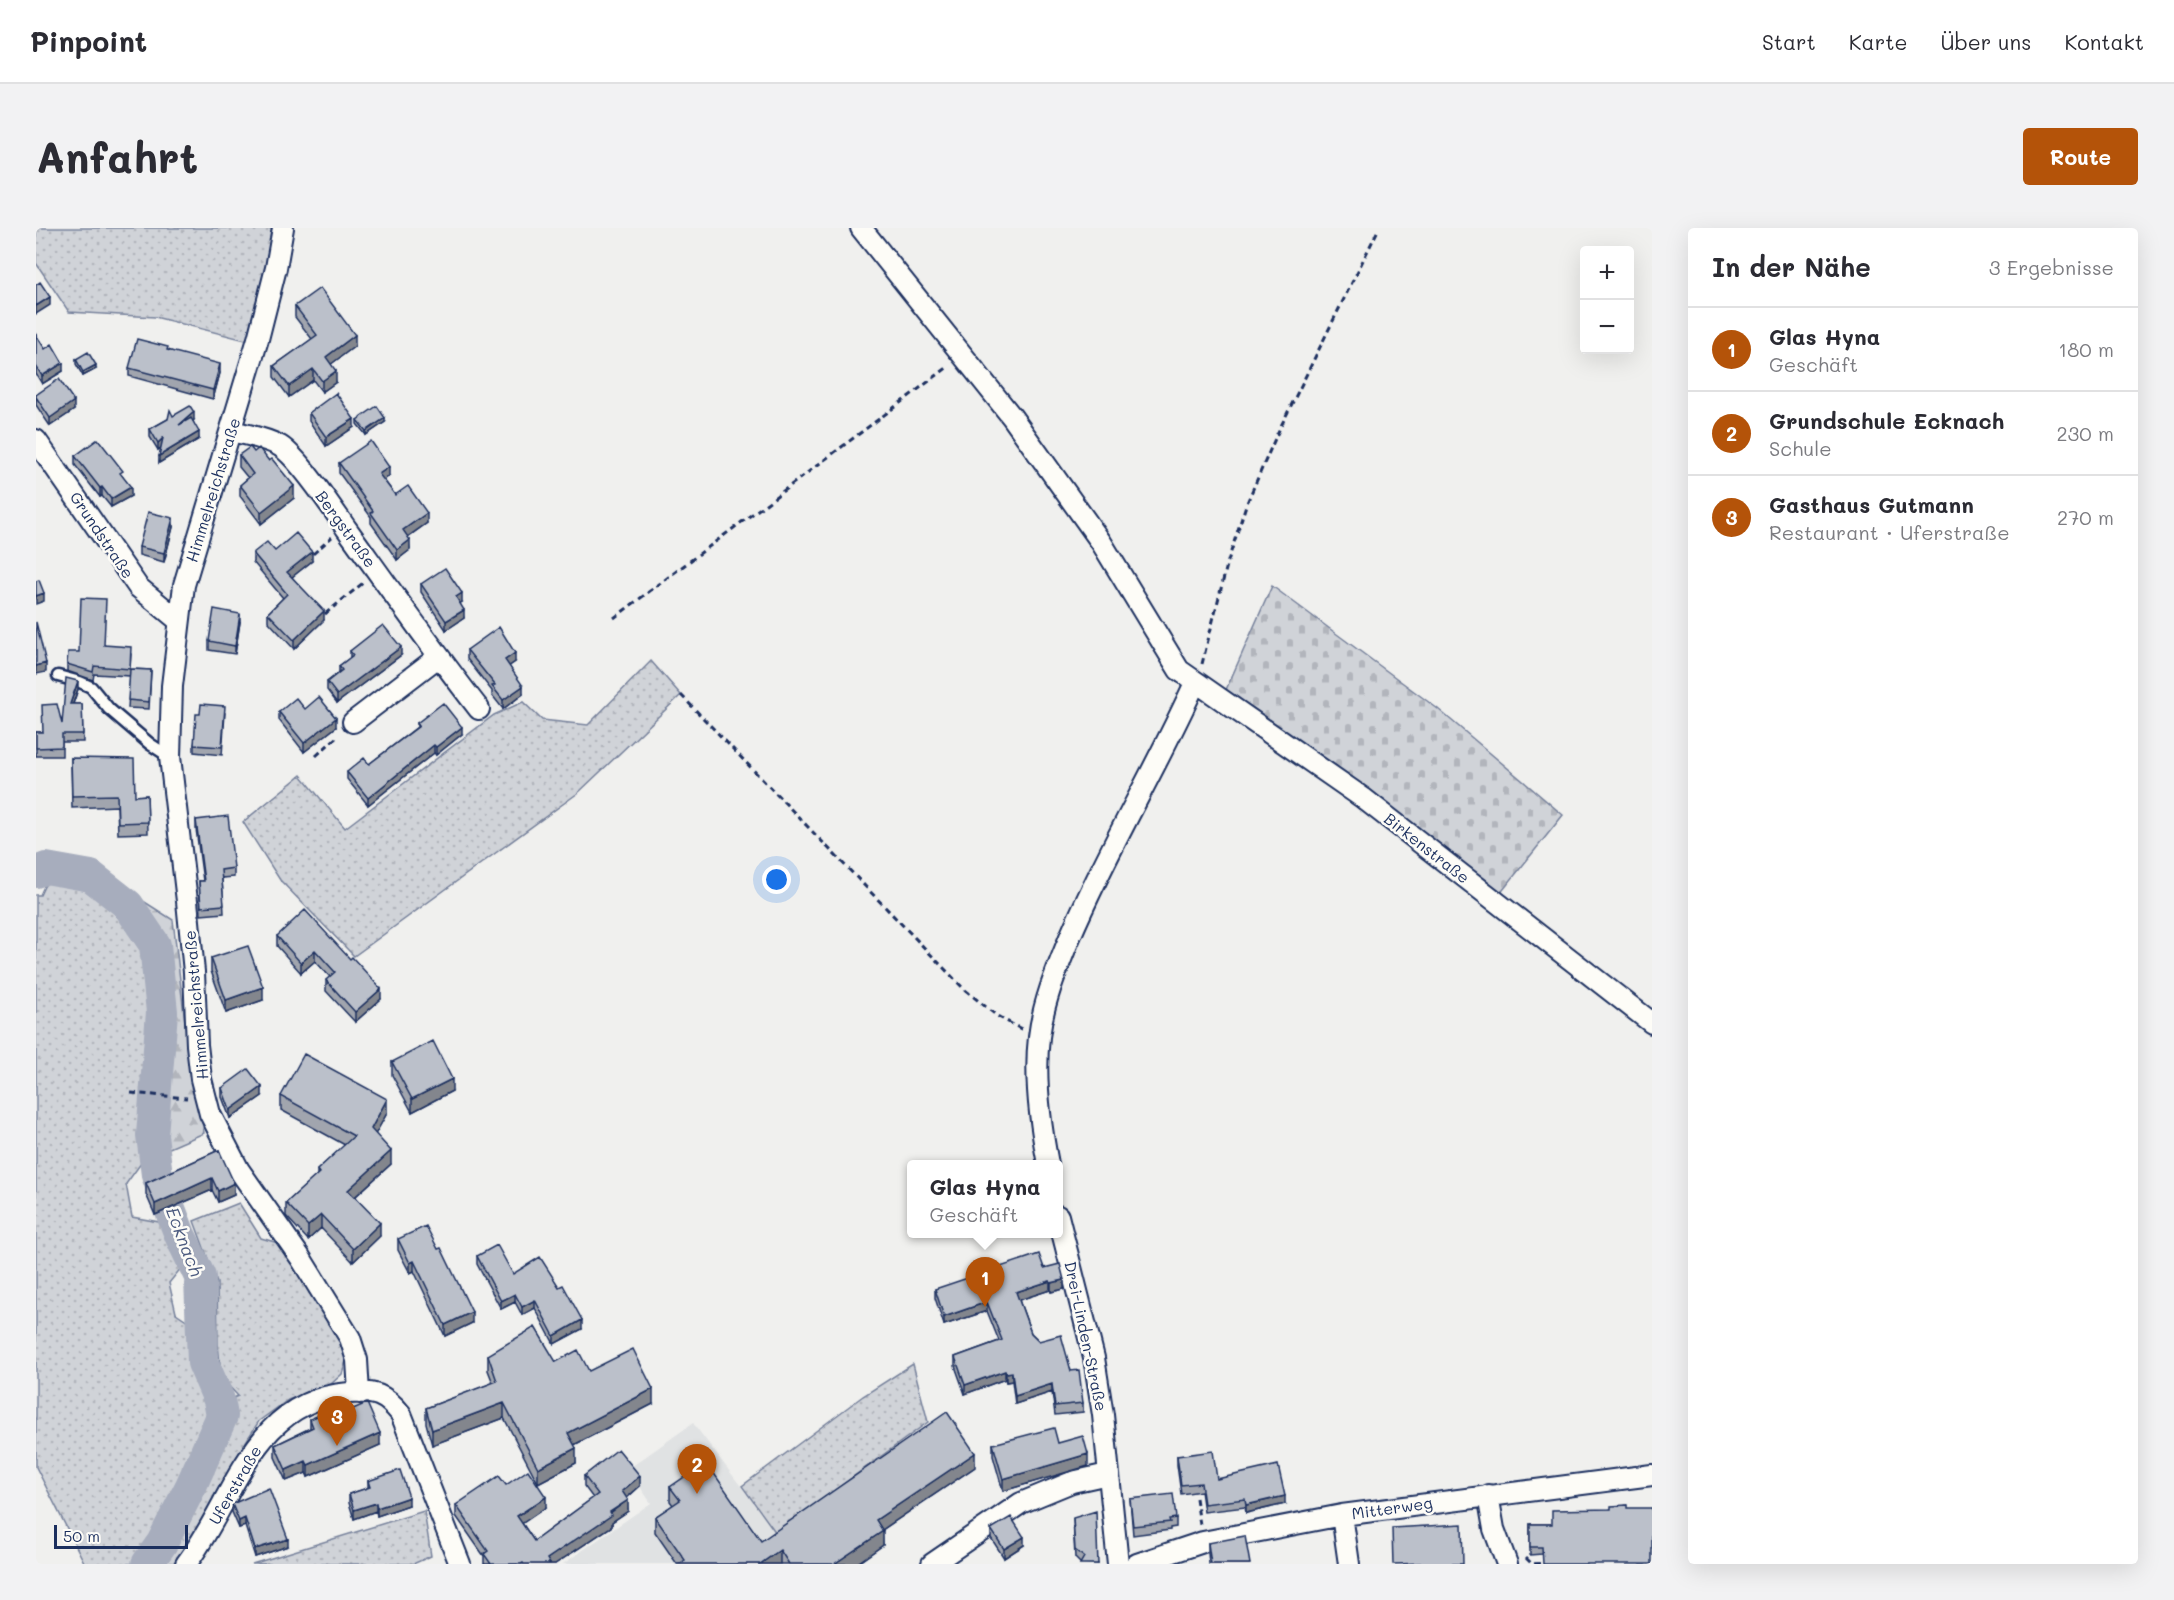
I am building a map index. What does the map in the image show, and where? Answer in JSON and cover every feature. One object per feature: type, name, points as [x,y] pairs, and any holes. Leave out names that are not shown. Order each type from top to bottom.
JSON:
[{"type":"street","name":"Himmelreichstraße","points":[[283,228],[261,328],[184,585],[178,620],[172,686],[170,757],[193,960],[197,1045],[201,1079],[210,1114],[239,1170],[300,1257],[350,1338],[357,1360],[359,1392]]},
{"type":"street","name":"Birkenstraße","points":[[861,228],[1012,417],[1101,542],[1179,670],[1363,798],[1652,1023]]},
{"type":"street","name":"Bergstraße","points":[[232,431],[266,440],[290,454],[438,657],[479,709]]},
{"type":"street","name":"Grundstraße","points":[[36,440],[138,587],[178,620]]},
{"type":"street","points":[[353,722],[438,657]]},
{"type":"street","points":[[1047,1160],[1039,1101],[1039,1037],[1046,1001],[1095,880],[1172,734],[1195,683]]},
{"type":"street","name":"Drei-Linden-Straße","points":[[1063,1232],[1094,1358],[1103,1415],[1118,1564]]},
{"type":"street","points":[[359,1392],[375,1394],[390,1400],[401,1414],[460,1564]]},
{"type":"street","name":"Uferstraße","points":[[186,1564],[210,1528],[249,1454],[267,1432],[291,1413],[320,1399],[359,1392]]},
{"type":"street","points":[[932,1564],[1020,1503],[1072,1482],[1108,1474]]},
{"type":"street","name":"Mitterweg","points":[[1137,1564],[1203,1542],[1342,1515],[1652,1475]]},
{"type":"street","points":[[1488,1495],[1494,1529],[1504,1557]]},
{"type":"street","points":[[1342,1515],[1349,1564]]},
{"type":"lane","points":[[58,676],[92,687],[109,709],[150,744],[170,757]]},
{"type":"path","points":[[1195,683],[1203,661],[1228,561],[1246,505],[1277,434],[1379,228]]},
{"type":"path","points":[[614,618],[964,355]]},
{"type":"path","points":[[313,554],[345,527]]},
{"type":"path","points":[[325,614],[377,571]]},
{"type":"path","points":[[681,695],[964,989],[997,1016],[1039,1037]]},
{"type":"path","points":[[316,756],[353,722]]},
{"type":"path","points":[[131,1093],[170,1096]]},
{"type":"path","points":[[1197,1498],[1203,1542]]},
{"type":"path","points":[[1504,1557],[1518,1549],[1532,1564],[1555,1563]]},
{"type":"shaded area","points":[[693,1423],[776,1533],[732,1564],[563,1564],[651,1503],[628,1469]]},
{"type":"green space","points":[[36,228],[274,228],[253,330],[245,340],[155,317],[69,312],[36,263]]},
{"type":"green space","points":[[1272,586],[1438,709],[1563,815],[1499,895],[1225,692]]},
{"type":"green space","points":[[651,661],[681,695],[578,793],[354,956],[280,880],[243,822],[301,775],[345,828],[494,715],[523,702],[542,720],[588,725]]},
{"type":"green space","points":[[70,858],[93,869],[173,920],[186,1031],[204,1133],[144,1159],[152,1005],[145,945],[128,929],[98,893],[47,880]]},
{"type":"green space","points":[[47,880],[98,893],[128,929],[145,945],[152,1005],[144,1159],[126,1184],[132,1217],[159,1222],[182,1267],[169,1283],[176,1313],[188,1321],[193,1315],[195,1366],[217,1405],[238,1396],[225,1382],[220,1364],[217,1283],[194,1221],[239,1203],[261,1238],[278,1243],[296,1265],[341,1342],[346,1361],[342,1374],[331,1384],[288,1400],[259,1421],[240,1451],[201,1525],[173,1564],[85,1564],[36,1467],[36,895],[40,895]]},
{"type":"green space","points":[[913,1364],[928,1422],[776,1533],[742,1486],[863,1396]]},
{"type":"green space","points":[[424,1511],[431,1556],[413,1564],[252,1564]]},
{"type":"building","points":[[40,282],[50,297],[36,306],[36,285]]},
{"type":"building","points":[[320,288],[355,335],[326,357],[336,371],[322,381],[313,369],[289,386],[274,366],[317,335],[295,306]]},
{"type":"building","points":[[36,335],[45,349],[52,344],[63,363],[42,376],[36,366]]},
{"type":"building","points":[[137,339],[168,347],[167,350],[220,364],[213,390],[129,368]]},
{"type":"building","points":[[88,352],[96,365],[83,372],[76,359]]},
{"type":"building","points":[[59,379],[74,401],[50,418],[36,395]]},
{"type":"building","points":[[336,393],[354,419],[326,437],[309,413]]},
{"type":"building","points":[[190,406],[194,412],[179,425],[191,418],[199,432],[159,456],[163,438],[158,443],[150,429],[168,419],[170,410],[173,416]]},
{"type":"building","points":[[377,406],[385,418],[366,431],[357,420]]},
{"type":"building","points":[[98,439],[123,471],[120,473],[131,487],[111,499],[75,456]]},
{"type":"building","points":[[371,441],[389,467],[379,474],[395,495],[408,486],[427,513],[403,530],[410,540],[397,550],[339,463]]},
{"type":"building","points":[[250,447],[254,452],[259,448],[269,461],[272,459],[294,486],[261,512],[240,485],[253,474],[239,455]]},
{"type":"building","points":[[148,512],[173,518],[164,553],[139,547]]},
{"type":"building","points":[[296,533],[312,552],[287,572],[324,611],[294,640],[268,613],[287,594],[253,553],[267,542],[275,551]]},
{"type":"building","points":[[445,568],[462,593],[456,597],[464,610],[446,621],[421,584]]},
{"type":"building","points":[[39,580],[44,593],[36,596],[36,581]]},
{"type":"building","points":[[81,598],[106,599],[104,645],[131,647],[130,669],[94,666],[93,672],[67,664],[68,652],[79,652]]},
{"type":"building","points":[[214,609],[240,614],[235,646],[209,641]]},
{"type":"building","points":[[36,622],[46,663],[36,666]]},
{"type":"building","points":[[383,625],[401,647],[337,695],[327,682],[342,670],[339,666],[353,655],[350,651]]},
{"type":"building","points":[[499,627],[515,653],[505,660],[523,686],[503,700],[492,686],[495,685],[467,650]]},
{"type":"building","points":[[130,669],[151,670],[149,702],[128,700]]},
{"type":"building","points":[[66,678],[78,681],[70,704],[82,704],[83,734],[62,734],[62,747],[36,748],[36,732],[43,732],[42,705],[57,704],[62,724]]},
{"type":"building","points":[[319,697],[336,718],[304,743],[279,712],[296,698],[305,709]]},
{"type":"building","points":[[443,703],[462,727],[436,747],[434,745],[368,798],[347,772],[364,758],[369,764],[419,726],[417,723]]},
{"type":"building","points":[[201,704],[225,706],[222,747],[194,745],[196,714],[200,714]]},
{"type":"building","points":[[71,758],[134,759],[135,796],[147,795],[148,822],[118,823],[117,795],[72,796]]},
{"type":"building","points":[[228,816],[234,868],[221,870],[224,905],[201,907],[199,881],[204,881],[196,820]]},
{"type":"building","points":[[305,910],[381,989],[355,1012],[326,980],[335,972],[315,950],[301,963],[277,936]]},
{"type":"building","points":[[248,946],[263,987],[226,1000],[211,958]]},
{"type":"building","points":[[433,1041],[452,1079],[412,1099],[392,1062]]},
{"type":"building","points":[[304,1054],[387,1099],[371,1129],[391,1151],[348,1190],[380,1223],[353,1249],[321,1215],[308,1226],[286,1203],[354,1136],[281,1096]]},
{"type":"building","points":[[248,1069],[262,1087],[230,1110],[222,1088]]},
{"type":"building","points":[[219,1150],[234,1183],[218,1191],[212,1178],[155,1204],[146,1183]]},
{"type":"building","points":[[426,1226],[438,1249],[441,1248],[472,1312],[445,1325],[414,1261],[410,1263],[398,1239]]},
{"type":"building","points":[[497,1245],[513,1274],[540,1257],[559,1287],[563,1285],[582,1320],[554,1336],[535,1300],[522,1307],[515,1294],[501,1301],[477,1256]]},
{"type":"building","points":[[1039,1254],[1044,1268],[1060,1264],[1064,1280],[1051,1283],[1050,1281],[1016,1292],[1031,1333],[1039,1341],[1061,1335],[1071,1371],[1079,1370],[1083,1403],[1055,1406],[1052,1384],[1015,1396],[1012,1372],[1006,1373],[1005,1371],[965,1385],[955,1357],[1002,1340],[987,1302],[944,1317],[935,1289]]},
{"type":"building","points":[[535,1327],[556,1362],[578,1350],[589,1371],[633,1349],[653,1389],[568,1433],[576,1448],[538,1468],[504,1403],[432,1430],[426,1408],[497,1381],[488,1355]]},
{"type":"building","points":[[367,1403],[380,1433],[308,1465],[306,1461],[286,1470],[275,1445],[313,1427],[310,1419],[329,1411],[332,1418]]},
{"type":"building","points":[[947,1412],[975,1453],[876,1520],[883,1531],[834,1564],[789,1564],[780,1550],[760,1564],[679,1564],[685,1560],[655,1517],[680,1500],[670,1487],[706,1462],[761,1541]]},
{"type":"building","points":[[1054,1428],[1058,1443],[1083,1436],[1088,1454],[1003,1479],[993,1444]]},
{"type":"building","points":[[618,1449],[640,1476],[622,1491],[628,1500],[610,1512],[612,1515],[547,1559],[550,1564],[491,1564],[484,1554],[488,1551],[456,1505],[499,1476],[506,1485],[528,1470],[546,1497],[517,1516],[534,1541],[598,1494],[584,1476]]},
{"type":"building","points":[[1213,1451],[1217,1479],[1278,1465],[1285,1496],[1246,1505],[1245,1499],[1204,1504],[1201,1483],[1181,1485],[1177,1456]]},
{"type":"building","points":[[400,1470],[409,1497],[377,1508],[376,1503],[354,1510],[349,1494],[370,1487],[368,1481]]},
{"type":"building","points":[[269,1488],[288,1539],[255,1549],[245,1518],[239,1521],[232,1504]]},
{"type":"building","points":[[1173,1494],[1176,1518],[1169,1519],[1170,1522],[1133,1526],[1130,1499]]},
{"type":"building","points":[[1627,1505],[1627,1508],[1652,1508],[1652,1564],[1543,1564],[1542,1547],[1530,1547],[1530,1524],[1552,1524],[1552,1510],[1611,1509],[1611,1506]]},
{"type":"building","points":[[1096,1511],[1098,1564],[1080,1564],[1084,1557],[1075,1550],[1073,1518]]},
{"type":"building","points":[[1011,1517],[1024,1537],[1004,1549],[991,1529]]},
{"type":"building","points":[[1462,1524],[1463,1564],[1393,1564],[1392,1528]]},
{"type":"building","points":[[1245,1536],[1250,1564],[1211,1564],[1208,1543]]},
{"type":"waterway","name":"Ecknach","points":[[36,872],[46,868],[91,876],[128,905],[155,945],[162,1012],[152,1135],[157,1175],[180,1235],[200,1277],[203,1363],[219,1400],[222,1416],[191,1486],[162,1543],[147,1564]]},
{"type":"place","name":"Glas Hyna","points":[[985,1307]]},
{"type":"place","name":"Gasthaus Gutmann","points":[[337,1446]]},
{"type":"place","name":"Grundschule Ecknach","points":[[697,1494]]}]
